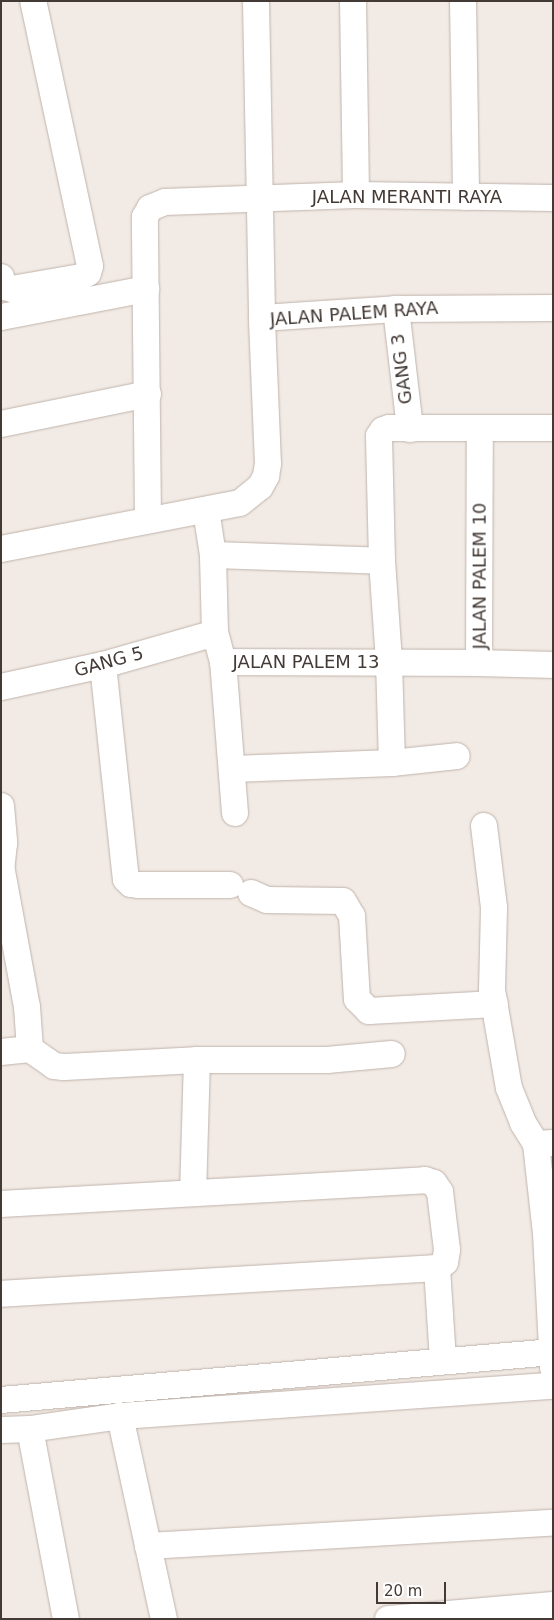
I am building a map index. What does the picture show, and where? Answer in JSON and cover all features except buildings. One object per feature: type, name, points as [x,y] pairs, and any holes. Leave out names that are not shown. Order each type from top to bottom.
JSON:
[{"type":"street","points":[[1,278],[4,288],[12,289],[81,277],[88,273],[90,266],[33,1]]},
{"type":"street","points":[[256,1],[262,318]]},
{"type":"street","points":[[353,1],[356,195]]},
{"type":"street","points":[[463,1],[466,197]]},
{"type":"street","name":"JALAN MERANTI RAYA","points":[[148,519],[145,217],[150,208],[165,202],[261,200],[356,195],[553,198]]},
{"type":"street","points":[[1,317],[146,289]]},
{"type":"street","name":"JALAN PALEM RAYA","points":[[1,549],[148,519],[240,503],[260,487],[266,476],[268,464],[262,318],[396,309],[553,308]]},
{"type":"street","name":"GANG 3","points":[[396,309],[410,429]]},
{"type":"street","points":[[1,424],[148,394]]},
{"type":"street","points":[[392,763],[389,662],[382,561],[379,436],[383,430],[389,428],[553,428]]},
{"type":"street","name":"JALAN PALEM 10","points":[[389,662],[479,663],[480,429]]},
{"type":"street","points":[[206,510],[213,555],[215,632],[223,662],[235,813]]},
{"type":"street","points":[[213,555],[382,561]]},
{"type":"street","name":"GANG 5","points":[[1,687],[103,665],[215,632]]},
{"type":"street","name":"JALAN PALEM 13","points":[[223,662],[389,662]]},
{"type":"street","points":[[479,663],[553,665]]},
{"type":"street","points":[[103,665],[126,879],[131,884],[240,889],[267,900],[343,901],[352,916],[357,999],[369,1011],[495,1004]]},
{"type":"street","points":[[233,769],[392,763],[457,756]]},
{"type":"street","points":[[1,806],[4,843],[1,871],[26,997],[30,1049]]},
{"type":"street","points":[[1,1400],[442,1361],[552,1358],[545,1143],[523,1124],[509,1088],[492,977],[494,908],[484,826]]},
{"type":"street","points":[[1,1052],[30,1049],[58,1067],[197,1060],[327,1060],[392,1054]]},
{"type":"street","points":[[194,1191],[197,1060]]},
{"type":"street","points":[[1,1204],[194,1191],[425,1180],[432,1182],[440,1192],[447,1250],[445,1262],[436,1268],[1,1294]]},
{"type":"street","points":[[436,1268],[442,1361]]},
{"type":"street","points":[[1,1430],[120,1416],[553,1386]]},
{"type":"street","points":[[120,1416],[164,1619]]},
{"type":"street","points":[[30,1428],[66,1619]]},
{"type":"street","points":[[148,1546],[553,1523]]},
{"type":"street","points":[[388,1619],[551,1605]]}]
